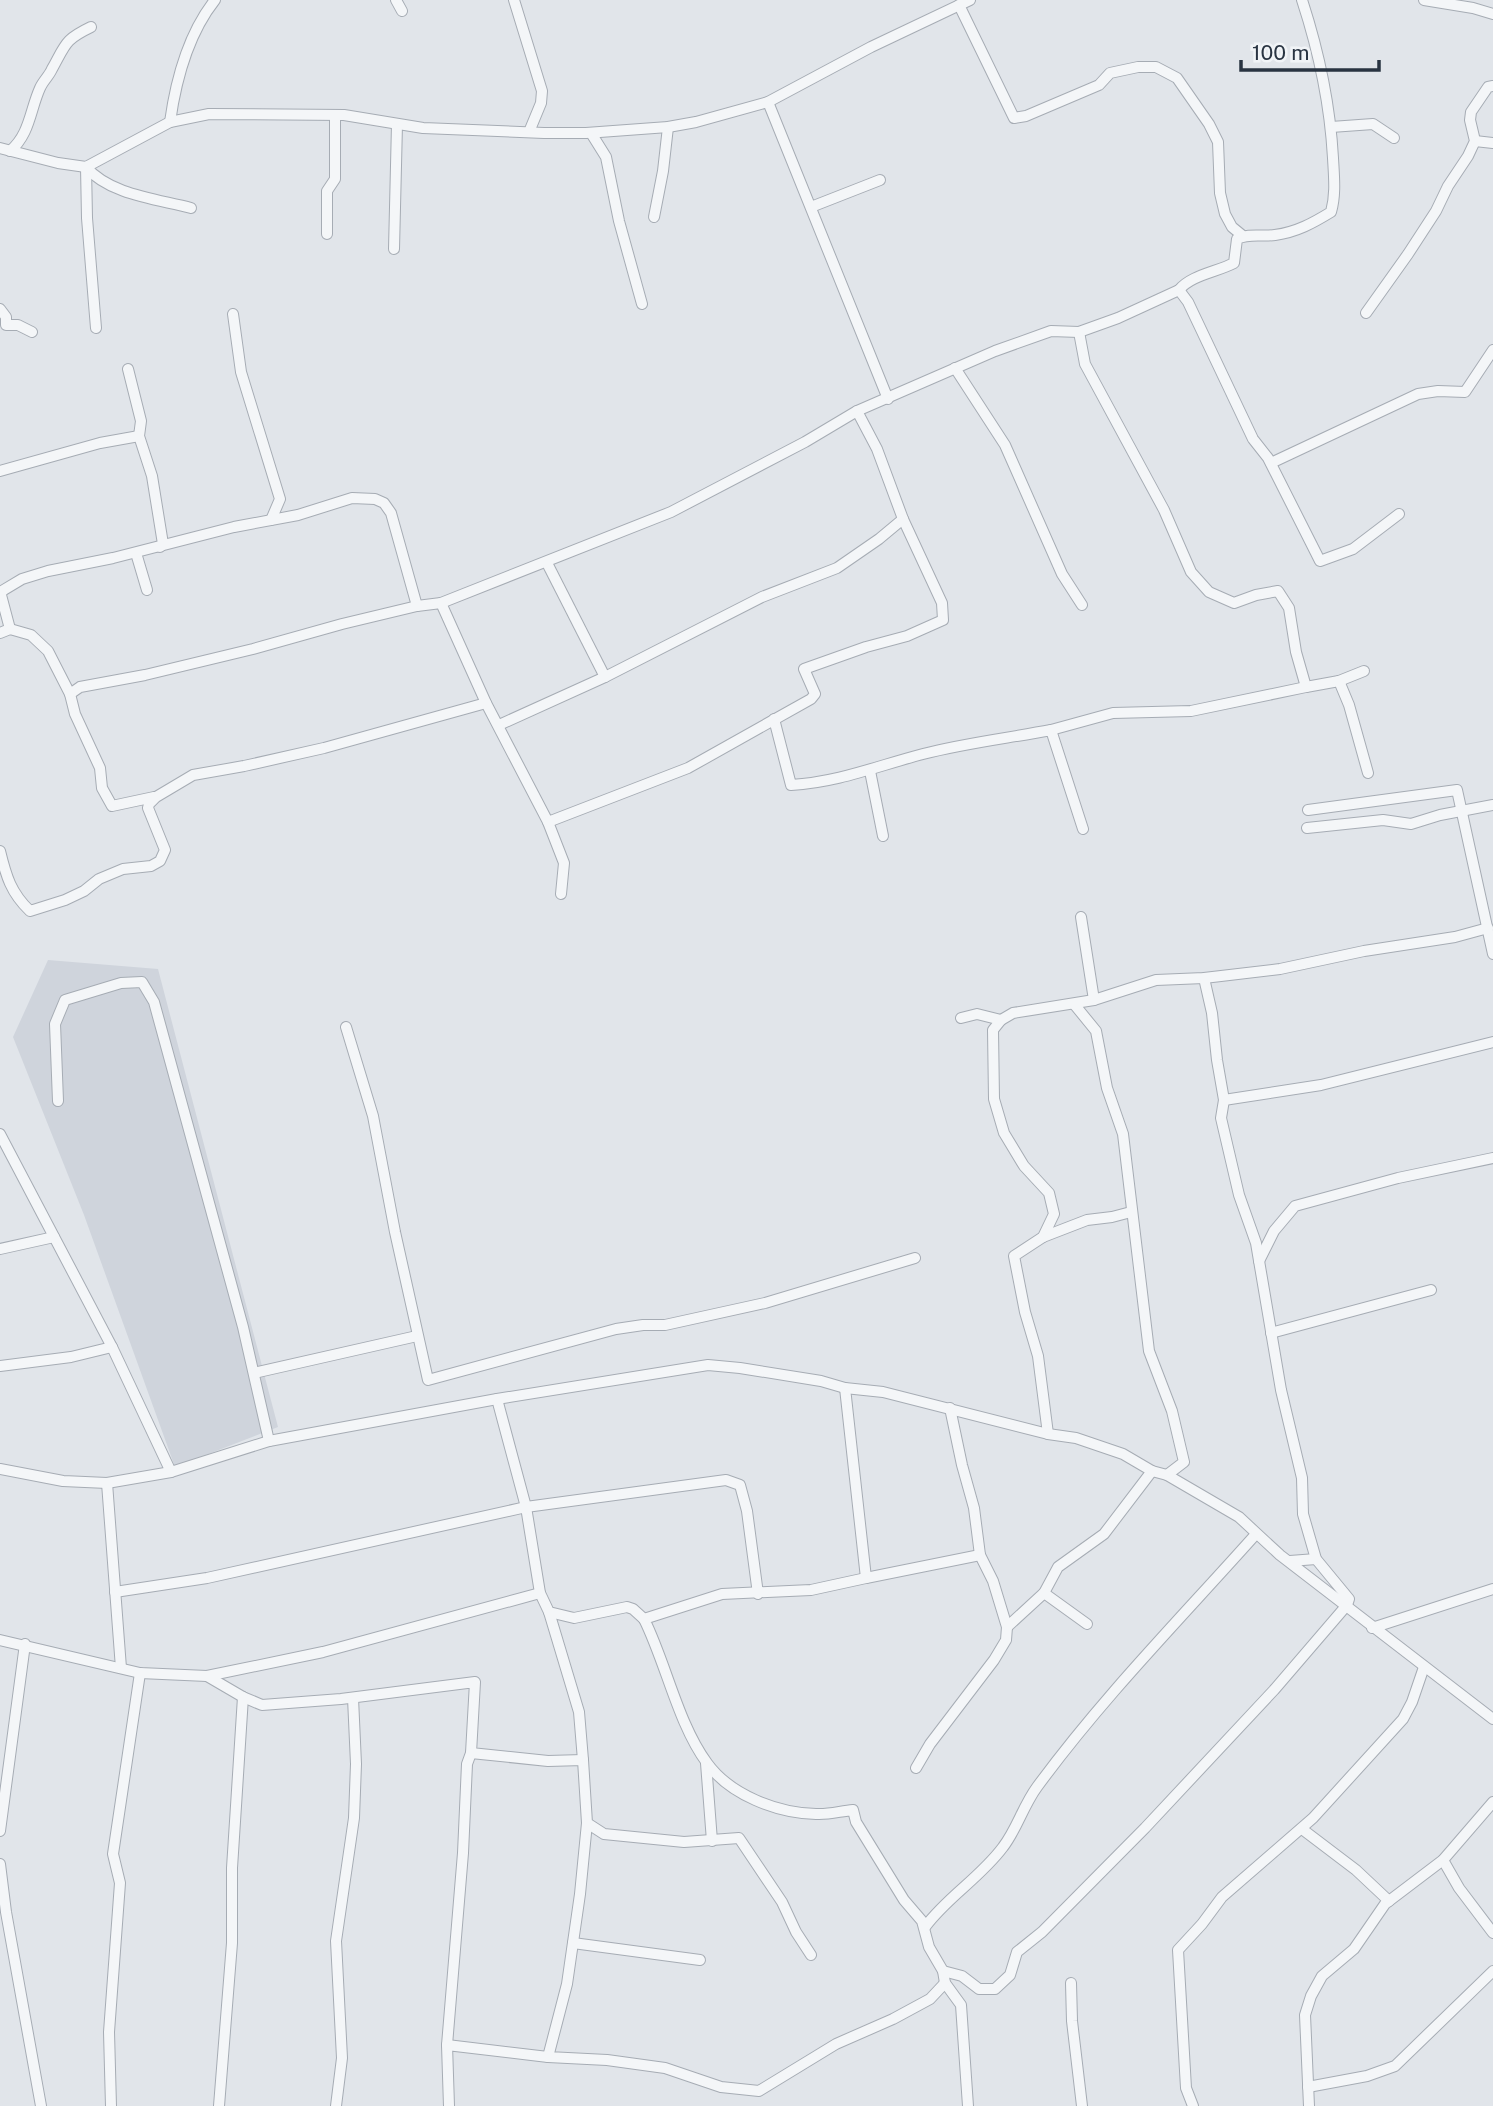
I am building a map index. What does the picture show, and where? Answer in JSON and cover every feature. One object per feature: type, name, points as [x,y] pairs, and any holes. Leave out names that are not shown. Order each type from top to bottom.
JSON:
[{"type":"street","points":[[170,122],[173,98],[187,51],[196,30],[215,0]]},
{"type":"street","points":[[396,0],[402,11]]},
{"type":"street","points":[[514,0],[542,91],[541,103],[529,132]]},
{"type":"street","points":[[86,167],[170,122],[209,114],[335,115],[447,130],[529,132],[591,133],[696,122],[768,102],[871,47],[970,0]]},
{"type":"street","points":[[70,694],[80,687],[253,649],[416,606],[441,603],[671,512],[805,442],[857,411],[955,368],[1051,331],[1079,332],[1118,318],[1179,290],[1186,282],[1220,271],[1234,263],[1237,239],[1243,236],[1274,235],[1302,229],[1331,212],[1335,198],[1326,85],[1302,0]]},
{"type":"street","points":[[1424,0],[1493,14]]},
{"type":"street","points":[[959,5],[1014,118],[1026,116],[1099,85],[1110,73],[1138,67],[1156,67],[1177,78],[1209,124],[1218,142],[1220,193],[1225,214],[1232,227],[1243,236]]},
{"type":"street","points":[[5,150],[17,145],[27,128],[41,86],[65,43],[92,27]]},
{"type":"street","points":[[1366,313],[1436,211],[1448,186],[1468,156],[1475,141],[1471,112],[1488,87],[1493,86]]},
{"type":"street","points":[[768,102],[888,399]]},
{"type":"street","points":[[327,234],[327,191],[335,179],[335,115]]},
{"type":"street","points":[[394,250],[397,124]]},
{"type":"street","points":[[1331,127],[1373,124],[1394,138]]},
{"type":"street","points":[[654,217],[668,127]]},
{"type":"street","points":[[591,133],[606,157],[619,221],[642,304]]},
{"type":"street","points":[[1475,141],[1493,143]]},
{"type":"street","points":[[5,150],[86,167],[112,187],[191,208]]},
{"type":"street","points":[[86,167],[87,218],[96,328]]},
{"type":"street","points":[[811,207],[880,180]]},
{"type":"street","points":[[1179,290],[1188,302],[1253,439],[1270,463],[1320,561],[1353,549],[1399,514]]},
{"type":"street","points":[[0,309],[6,317],[6,325],[18,325],[32,332]]},
{"type":"street","points":[[233,314],[241,372],[280,499],[271,520]]},
{"type":"street","points":[[1079,332],[1085,364],[1164,510],[1191,572],[1209,592],[1234,603],[1278,591],[1289,608],[1296,652],[1306,687]]},
{"type":"street","points":[[1270,463],[1418,394],[1465,391],[1493,351]]},
{"type":"street","points":[[955,368],[1005,445],[1062,574],[1082,606]]},
{"type":"street","points":[[128,369],[141,421],[139,436],[152,476],[163,544],[160,547]]},
{"type":"street","points":[[548,822],[688,768],[814,696],[804,669],[907,636],[943,620],[942,603],[903,519],[877,449],[857,411]]},
{"type":"street","points":[[0,471],[100,443],[139,436]]},
{"type":"street","points":[[156,797],[112,806],[102,788],[100,768],[75,714],[70,694],[48,651],[31,635],[5,631],[2,592],[22,579],[298,515],[352,498],[375,499],[384,503],[391,513],[416,606]]},
{"type":"street","points":[[499,725],[605,677],[762,597],[836,568],[903,519]]},
{"type":"street","points":[[136,553],[147,590]]},
{"type":"street","points":[[547,562],[605,677]]},
{"type":"street","points":[[441,603],[486,703],[548,822],[564,863],[561,894]]},
{"type":"street","points":[[774,719],[791,785],[821,783],[923,754],[1051,730],[1113,713],[1191,711],[1339,681],[1364,671]]},
{"type":"street","points":[[1339,681],[1349,705],[1368,773]]},
{"type":"street","points":[[0,851],[14,894],[30,911],[65,900],[84,891],[99,879],[123,869],[151,866],[160,861],[165,850],[148,808],[149,804],[193,775],[324,748],[486,703]]},
{"type":"street","points":[[1051,730],[1083,829]]},
{"type":"street","points":[[870,771],[883,836]]},
{"type":"street","points":[[1308,810],[1457,790],[1493,954]]},
{"type":"street","points":[[1307,828],[1383,820],[1411,824],[1462,810],[1493,805]]},
{"type":"street","points":[[1081,917],[1094,1000]]},
{"type":"street","points":[[1043,1237],[1054,1214],[1049,1192],[1024,1166],[1004,1133],[993,1099],[993,1030],[1002,1020],[1013,1013],[1094,1000],[1156,980],[1204,978],[1280,969],[1364,951],[1455,937],[1488,928]]},
{"type":"street","points":[[943,1971],[962,1976],[979,1989],[995,1989],[1010,1975],[1017,1952],[1042,1932],[1145,1828],[1274,1690],[1347,1605],[1349,1599],[1317,1559],[1303,1514],[1302,1478],[1281,1390],[1256,1243],[1239,1195],[1221,1118],[1224,1100],[1212,1013],[1204,978]]},
{"type":"street","points":[[58,1101],[55,1024],[65,1000],[121,984],[142,982],[154,1003],[254,1373],[269,1441]]},
{"type":"street","points":[[1074,1004],[1096,1031],[1107,1088],[1123,1135],[1149,1351],[1172,1411],[1184,1462],[1167,1475]]},
{"type":"street","points":[[961,1018],[977,1014],[1002,1020]]},
{"type":"street","points":[[346,1027],[373,1116],[428,1380],[616,1329],[665,1325],[765,1303],[915,1258]]},
{"type":"street","points":[[1224,1100],[1321,1085],[1493,1042]]},
{"type":"street","points":[[0,1134],[112,1348],[171,1472]]},
{"type":"street","points":[[1259,1262],[1274,1231],[1295,1206],[1387,1181],[1493,1157]]},
{"type":"street","points":[[1048,1434],[1038,1356],[1025,1312],[1014,1256],[1043,1237],[1087,1220],[1131,1212]]},
{"type":"street","points":[[0,1249],[54,1237]]},
{"type":"street","points":[[1271,1333],[1432,1290]]},
{"type":"street","points":[[254,1373],[417,1336]]},
{"type":"street","points":[[0,1366],[71,1357],[112,1348]]},
{"type":"street","points":[[0,1469],[62,1481],[107,1483],[171,1472],[269,1441],[497,1399],[708,1365],[821,1381],[845,1388],[883,1392],[1048,1434],[1076,1438],[1167,1475],[1239,1517],[1256,1534],[1347,1605],[1372,1628],[1493,1719]]},
{"type":"street","points":[[845,1388],[866,1578]]},
{"type":"street","points":[[497,1399],[526,1507],[540,1593],[549,1612],[579,1712],[583,1760],[586,1837],[567,1984],[548,2057]]},
{"type":"street","points":[[916,1768],[938,1733],[994,1660],[1006,1640],[1007,1627],[993,1581],[980,1555],[974,1508],[950,1408]]},
{"type":"street","points":[[1007,1627],[1044,1593],[1058,1567],[1104,1534],[1152,1471]]},
{"type":"street","points":[[115,1592],[207,1578],[526,1507],[726,1480],[740,1485],[747,1511],[758,1594]]},
{"type":"street","points":[[107,1483],[121,1668]]},
{"type":"street","points":[[925,1927],[935,1913],[974,1879],[1004,1846],[1034,1790],[1086,1723],[1256,1534]]},
{"type":"street","points":[[644,1619],[722,1594],[811,1590],[980,1555]]},
{"type":"street","points":[[1290,1561],[1317,1559]]},
{"type":"street","points":[[1372,1628],[1493,1589]]},
{"type":"street","points":[[0,1640],[139,1673],[207,1676],[323,1653],[540,1593]]},
{"type":"street","points":[[1044,1593],[1087,1624]]},
{"type":"street","points":[[549,1612],[574,1618],[627,1607],[633,1609],[644,1619],[676,1699],[706,1763],[722,1780],[752,1798],[774,1807],[816,1814],[853,1810],[856,1822],[904,1900],[925,1927],[929,1947],[943,1971],[945,1983],[961,2006],[968,2106]]},
{"type":"street","points":[[0,1831],[25,1644]]},
{"type":"street","points":[[1193,2106],[1186,2088],[1178,1950],[1222,1897],[1302,1829],[1403,1719],[1424,1667]]},
{"type":"street","points":[[111,2106],[108,2032],[120,1883],[113,1854],[139,1673]]},
{"type":"street","points":[[207,1676],[262,1705],[353,1698],[475,1682],[447,2045],[449,2106]]},
{"type":"street","points":[[219,2106],[232,1943],[232,1868],[243,1697]]},
{"type":"street","points":[[336,2106],[342,2058],[336,1941],[354,1818],[356,1764],[353,1698]]},
{"type":"street","points":[[471,1752],[548,1761],[583,1760]]},
{"type":"street","points":[[706,1763],[712,1841]]},
{"type":"street","points":[[1309,2106],[1305,2015],[1322,1976],[1354,1949],[1389,1901],[1443,1860],[1493,1802]]},
{"type":"street","points":[[587,1823],[604,1834]]},
{"type":"street","points":[[1302,1829],[1356,1870],[1389,1901]]},
{"type":"street","points":[[586,1837],[604,1834],[684,1842],[739,1838],[782,1902],[796,1932],[811,1955]]},
{"type":"street","points":[[1443,1860],[1459,1888],[1493,1933]]},
{"type":"street","points":[[0,1864],[6,1912],[41,2106]]},
{"type":"street","points":[[573,1943],[700,1959]]},
{"type":"street","points":[[1308,2087],[1367,2076],[1395,2066],[1493,1971]]},
{"type":"street","points":[[447,2045],[666,2068],[721,2088],[759,2091],[836,2044],[893,2019],[930,1998],[945,1983]]},
{"type":"street","points":[[1071,1983],[1072,2021],[1082,2106]]},
{"type":"shaded area","points":[[48,960],[158,969],[278,1427],[175,1467],[84,1215],[13,1037]]}]
